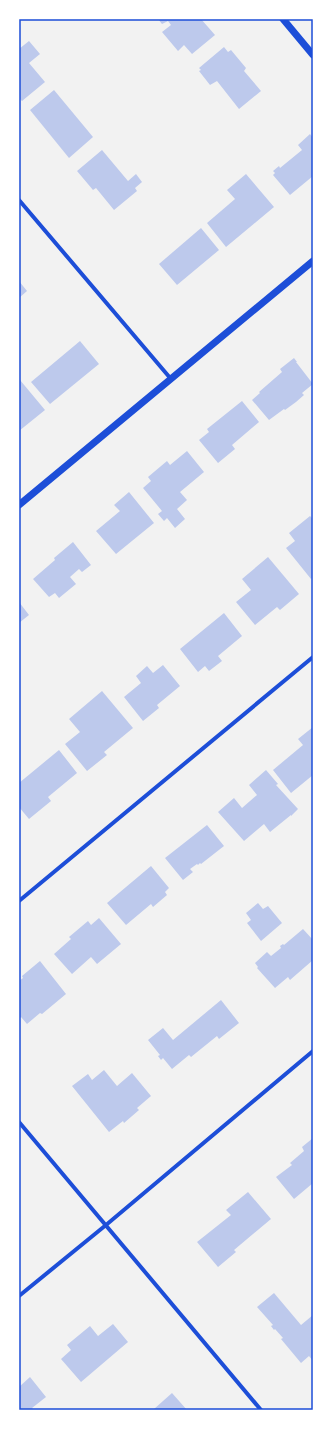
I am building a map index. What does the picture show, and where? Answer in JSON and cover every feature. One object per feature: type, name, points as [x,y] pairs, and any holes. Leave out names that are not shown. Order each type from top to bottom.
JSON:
[{"type":"street","points":[[283,19],[313,55]]},
{"type":"street","points":[[19,200],[170,379]]},
{"type":"street","points":[[19,505],[313,261]]},
{"type":"street","points":[[19,901],[313,657]]},
{"type":"street","points":[[19,1296],[106,1226],[313,1051]]},
{"type":"street","points":[[19,1122],[262,1410]]},
{"type":"building","points":[[158,19],[201,19],[215,35],[192,54],[184,45],[178,51],[162,32],[171,25],[168,21],[162,24]]},
{"type":"building","points":[[29,41],[40,54],[29,63],[45,82],[22,101],[19,98],[19,49]]},
{"type":"building","points":[[224,47],[228,52],[231,50],[246,68],[244,71],[261,91],[239,109],[217,81],[210,85],[199,71],[201,70],[199,68]]},
{"type":"building","points":[[54,90],[93,137],[69,158],[30,110]]},
{"type":"building","points":[[310,134],[313,138],[313,176],[290,195],[273,175],[275,173],[273,171],[279,166],[280,168],[302,150],[298,145]]},
{"type":"building","points":[[102,150],[128,181],[136,174],[142,182],[135,188],[137,191],[114,210],[96,188],[93,190],[77,171]]},
{"type":"building","points":[[246,174],[274,207],[226,247],[207,223],[235,199],[227,190]]},
{"type":"building","points":[[201,228],[219,250],[177,285],[159,264]]},
{"type":"building","points":[[19,281],[27,291],[19,298]]},
{"type":"building","points":[[80,341],[99,364],[50,404],[31,382]]},
{"type":"building","points":[[294,358],[313,384],[302,393],[304,395],[296,402],[269,420],[252,400],[282,372],[280,369]]},
{"type":"building","points":[[20,380],[45,410],[19,431],[19,381]]},
{"type":"building","points":[[242,401],[259,422],[232,445],[235,449],[218,463],[199,440],[209,432],[207,429]]},
{"type":"building","points":[[187,451],[204,472],[180,492],[187,500],[177,509],[185,519],[175,528],[167,518],[164,521],[158,514],[162,511],[143,488],[151,481],[148,477],[167,461],[170,465]]},
{"type":"building","points":[[129,492],[154,523],[116,554],[96,531],[120,511],[114,505]]},
{"type":"building","points":[[310,516],[313,519],[313,577],[311,579],[286,548],[295,541],[289,533]]},
{"type":"building","points":[[73,542],[91,565],[82,572],[79,569],[70,577],[76,584],[59,598],[55,593],[49,597],[33,579]]},
{"type":"building","points":[[268,557],[299,594],[280,610],[277,607],[255,625],[236,602],[251,590],[242,579]]},
{"type":"building","points":[[19,602],[29,615],[19,623]]},
{"type":"building","points":[[224,613],[242,636],[218,656],[222,661],[209,671],[205,666],[198,672],[180,649]]},
{"type":"building","points":[[163,665],[180,686],[157,705],[159,708],[143,721],[124,697],[141,683],[136,676],[147,666],[153,673]]},
{"type":"building","points":[[102,691],[133,728],[104,752],[107,755],[87,771],[65,744],[80,732],[69,719]]},
{"type":"building","points":[[313,727],[313,775],[291,793],[273,770],[303,745],[298,739]]},
{"type":"building","points":[[59,750],[77,773],[48,797],[51,801],[29,819],[19,807],[19,783]]},
{"type":"building","points":[[266,770],[278,784],[276,785],[298,809],[270,832],[264,824],[244,841],[218,812],[234,798],[242,808],[257,795],[249,785]]},
{"type":"building","points":[[207,825],[224,846],[201,864],[197,864],[190,869],[193,872],[183,880],[165,858]]},
{"type":"building","points":[[151,866],[169,888],[165,892],[167,895],[153,907],[151,904],[126,925],[107,903]]},
{"type":"building","points":[[258,903],[263,909],[268,906],[282,923],[261,941],[247,923],[251,920],[246,913]]},
{"type":"building","points":[[99,918],[121,944],[97,964],[91,957],[72,974],[54,954],[71,939],[69,937],[88,921],[91,925]]},
{"type":"building","points":[[303,929],[313,940],[313,960],[290,980],[288,977],[275,988],[257,968],[258,967],[255,963],[267,952],[271,956],[281,948],[280,946],[283,944],[284,945]]},
{"type":"building","points":[[40,961],[66,994],[42,1014],[40,1013],[27,1024],[21,1017],[19,1019],[19,981],[23,978],[22,976]]},
{"type":"building","points":[[221,1000],[239,1023],[219,1039],[217,1036],[191,1057],[189,1055],[172,1069],[163,1058],[161,1060],[158,1056],[160,1055],[148,1040],[163,1028],[173,1040]]},
{"type":"building","points":[[104,1070],[117,1086],[132,1073],[151,1096],[137,1108],[139,1110],[124,1123],[123,1121],[109,1132],[72,1086],[88,1074],[92,1080]]},
{"type":"building","points":[[313,1138],[313,1183],[294,1199],[276,1177],[292,1165],[290,1163],[304,1151],[302,1147]]},
{"type":"building","points":[[248,1192],[271,1219],[234,1250],[236,1252],[218,1267],[197,1242],[231,1215],[226,1210]]},
{"type":"building","points":[[274,1293],[301,1325],[313,1315],[313,1361],[309,1356],[301,1363],[281,1339],[283,1338],[271,1326],[273,1325],[257,1307]]},
{"type":"building","points":[[113,1324],[128,1342],[81,1382],[61,1359],[71,1350],[67,1345],[90,1326],[98,1336]]},
{"type":"building","points":[[30,1377],[46,1397],[32,1408],[34,1410],[19,1410],[19,1387]]},
{"type":"building","points":[[172,1393],[187,1410],[154,1409]]}]
